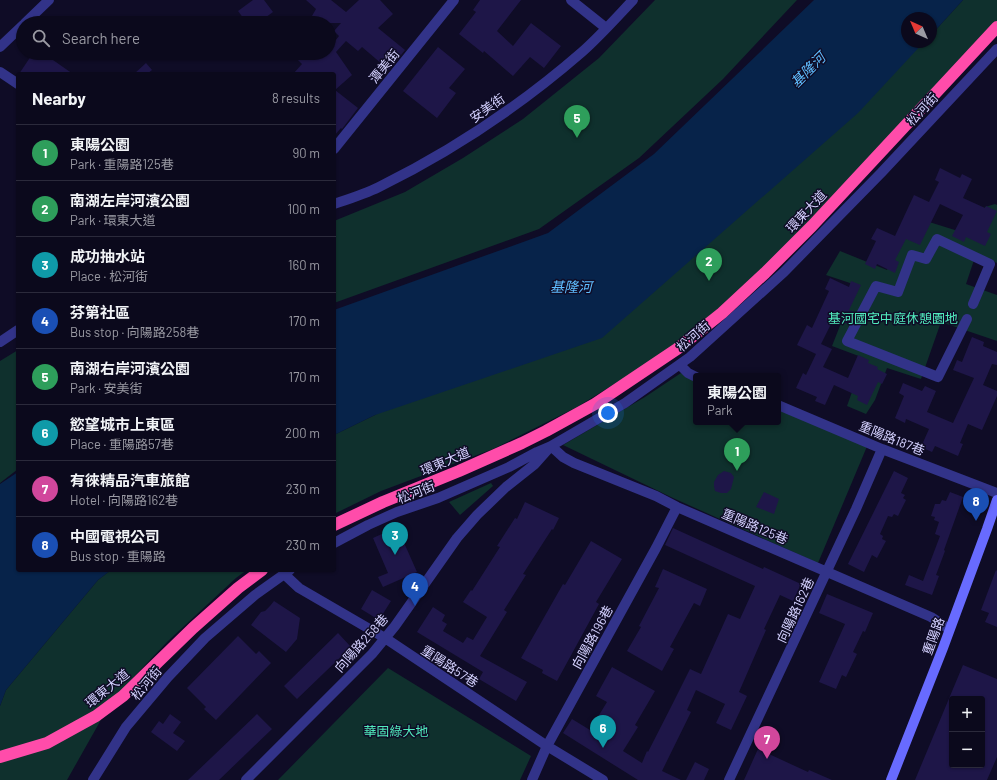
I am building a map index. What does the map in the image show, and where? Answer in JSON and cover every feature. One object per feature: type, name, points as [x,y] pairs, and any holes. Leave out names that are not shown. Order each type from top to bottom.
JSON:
[{"type":"highway","name":"環東大道","points":[[336,524],[383,502],[466,468],[546,431],[595,404],[677,349],[722,313],[812,226],[997,27]]},
{"type":"highway","name":"環東大道","points":[[0,757],[47,742],[96,716],[124,696],[193,628],[238,588],[259,572]]},
{"type":"street","points":[[32,16],[48,0]]},
{"type":"street","name":"潭美街","points":[[336,147],[454,0]]},
{"type":"street","points":[[571,0],[606,28]]},
{"type":"street","name":"安美街","points":[[336,203],[378,188],[473,134],[537,89],[583,51],[633,0]]},
{"type":"street","points":[[0,47],[16,32]]},
{"type":"street","name":"松河街","points":[[336,542],[397,512],[438,498],[509,467],[551,446],[625,403],[680,365],[784,272],[881,173],[997,49]]},
{"type":"street","points":[[0,72],[16,83]]},
{"type":"street","points":[[967,319],[938,377],[847,341],[876,286],[898,292],[912,255],[926,259],[937,239],[990,264],[972,304]]},
{"type":"street","points":[[0,342],[16,331]]},
{"type":"street","points":[[680,365],[693,376]]},
{"type":"street","name":"重陽路187巷","points":[[781,406],[882,450],[997,493]]},
{"type":"street","name":"重陽路125巷","points":[[551,446],[563,458],[656,496],[677,507],[931,617],[949,629]]},
{"type":"street","name":"向陽路258巷","points":[[246,780],[372,654],[395,626],[456,538],[477,515],[506,487],[535,464],[551,446]]},
{"type":"street","name":"向陽路162巷","points":[[729,780],[856,510],[882,450]]},
{"type":"street","name":"重陽路","points":[[891,780],[997,500]]},
{"type":"street","name":"向陽路196巷","points":[[532,780],[548,746],[677,507]]},
{"type":"street","name":"松河街","points":[[93,780],[126,727],[168,677],[205,638],[254,595],[287,572]]},
{"type":"street","name":"重陽路57巷","points":[[287,572],[299,588],[385,638],[548,746],[603,780]]},
{"type":"green space","points":[[655,0],[797,0],[723,79],[639,158],[539,229],[336,302],[336,220],[405,192],[463,158],[523,119],[599,58]]},
{"type":"green space","points":[[963,0],[997,0],[997,25],[779,255],[724,308],[669,350],[577,407],[493,449],[381,491],[336,513],[336,434],[375,415],[915,48],[937,48],[937,28]]},
{"type":"green space","name":"基河國宅中庭休憩園地","points":[[995,204],[997,205],[997,263],[976,254],[966,284],[997,295],[997,341],[941,322],[921,379],[887,368],[875,400],[866,414],[847,406],[864,358],[832,346],[856,285],[826,275],[840,251],[887,270],[900,237],[926,221],[974,236],[985,207]]},
{"type":"green space","points":[[16,351],[16,471],[0,483],[0,361]]},
{"type":"green space","points":[[681,373],[693,378],[693,425],[781,425],[781,411],[868,444],[818,563],[673,498],[563,445],[645,397]]},
{"type":"green space","points":[[491,483],[493,486],[460,515],[449,502]]},
{"type":"green space","points":[[108,572],[244,572],[168,641],[126,685],[102,718],[67,780],[0,780],[0,706],[6,690],[98,580]]},
{"type":"green space","name":"華固綠大地","points":[[388,668],[531,756],[520,780],[278,780]]},
{"type":"water","name":"基隆河","points":[[814,0],[963,0],[937,28],[937,12],[901,12],[901,48],[918,48],[858,113],[602,338],[375,415],[336,434],[336,309],[548,233],[654,154]]},
{"type":"water","points":[[16,473],[16,572],[108,572],[98,580],[6,690],[0,706],[0,484]]},
{"type":"building","points":[[253,0],[264,0],[273,12],[268,16],[242,16],[238,11]]},
{"type":"building","points":[[306,0],[331,0],[346,12],[359,0],[380,0],[393,14],[378,28],[405,50],[389,70],[362,47],[358,51],[346,41],[336,52],[336,40],[339,36],[336,33],[336,29],[341,23],[336,23],[336,16],[312,16],[316,9]]},
{"type":"building","points":[[480,0],[521,0],[497,31],[513,46],[531,23],[561,46],[544,68],[530,57],[513,76],[484,51],[483,53],[459,34],[476,12],[473,10]]},
{"type":"building","points":[[438,47],[465,69],[449,88],[456,93],[437,118],[403,91]]},
{"type":"building","points":[[336,52],[352,75],[336,89],[336,72],[295,72],[302,64],[298,60],[336,60]]},
{"type":"building","points":[[28,60],[53,60],[70,72],[20,72]]},
{"type":"building","points":[[146,63],[152,70],[150,72],[136,72]]},
{"type":"building","points":[[336,91],[358,108],[342,129],[341,128],[336,134]]},
{"type":"building","points":[[940,168],[960,178],[962,174],[972,179],[963,198],[985,208],[986,206],[997,211],[987,232],[991,234],[985,246],[966,237],[964,242],[952,236],[963,215],[940,204],[920,245],[906,239],[895,260],[899,262],[895,273],[877,264],[875,269],[865,264],[876,241],[871,239],[877,228],[895,236],[914,195],[929,202],[939,182],[935,180]]},
{"type":"building","points":[[830,278],[849,287],[851,281],[861,285],[849,310],[855,312],[848,324],[834,318],[821,344],[832,349],[823,367],[848,378],[858,355],[869,360],[868,363],[878,367],[877,369],[887,374],[882,384],[878,382],[867,405],[857,400],[858,396],[834,385],[825,405],[815,401],[817,397],[796,388],[803,373],[806,375],[816,354],[797,345],[807,325],[812,328],[829,291],[825,289]]},
{"type":"building","points":[[972,337],[984,342],[983,346],[997,352],[997,365],[992,364],[983,385],[997,391],[997,396],[982,430],[968,424],[960,443],[963,444],[958,456],[935,446],[932,452],[921,447],[929,429],[906,419],[905,423],[895,418],[904,396],[899,393],[903,383],[922,391],[925,386],[936,391],[927,412],[953,423],[974,378],[953,370],[957,360],[962,362]]},
{"type":"building","points":[[724,471],[731,473],[734,477],[731,489],[727,493],[721,493],[715,491],[714,482],[718,475]]},
{"type":"building","points":[[894,471],[908,478],[901,493],[905,495],[903,498],[906,500],[898,516],[894,514],[892,517],[888,516],[880,534],[883,536],[882,539],[886,541],[877,558],[872,555],[864,572],[848,564]]},
{"type":"building","points":[[764,492],[779,499],[774,514],[756,507]]},
{"type":"building","points":[[950,492],[963,497],[936,575],[939,576],[932,595],[905,585],[909,575],[923,581],[940,536],[935,534],[939,522],[934,520],[935,517],[931,516],[935,504],[940,504],[942,500],[946,501]]},
{"type":"building","points":[[525,502],[559,518],[553,530],[552,529],[523,574],[526,575],[504,610],[507,612],[480,656],[527,682],[516,701],[479,679],[483,672],[417,632],[433,607],[445,615],[442,621],[447,624],[443,631],[463,643],[467,637],[473,640],[487,617],[463,602],[471,590],[472,591],[500,547],[497,546],[515,518],[517,519]]},
{"type":"building","points":[[397,527],[417,572],[383,587],[378,577],[388,573],[373,538]]},
{"type":"building","points":[[673,528],[763,569],[764,567],[801,584],[793,601],[780,595],[764,629],[766,630],[739,692],[747,696],[731,730],[716,723],[725,704],[696,690],[687,710],[691,712],[662,771],[681,780],[638,780],[563,733],[572,719],[590,730],[607,702],[596,696],[612,667],[655,691],[635,725],[638,727],[623,751],[642,763],[690,669],[701,674],[728,614],[740,619],[755,586],[665,545]]},
{"type":"building","points":[[591,541],[622,559],[596,602],[599,604],[557,681],[542,673],[543,670],[521,658],[563,584],[565,585]]},
{"type":"building","points":[[663,569],[707,589],[700,606],[694,603],[670,647],[674,649],[662,671],[627,651],[641,627],[639,626],[659,588],[655,587]]},
{"type":"building","points":[[996,570],[997,627],[985,622],[989,613],[981,610]]},
{"type":"building","points":[[372,590],[391,601],[379,620],[361,609]]},
{"type":"building","points":[[827,594],[873,613],[865,632],[863,631],[853,652],[857,654],[846,677],[842,675],[836,689],[819,682],[845,624],[819,613]]},
{"type":"building","points":[[274,601],[300,618],[297,639],[286,652],[251,625],[261,612],[265,611]]},
{"type":"building","points":[[338,633],[351,647],[297,699],[284,686]]},
{"type":"building","points":[[238,636],[256,654],[259,651],[271,663],[216,720],[204,709],[206,707],[187,688]]},
{"type":"building","points":[[963,665],[997,679],[997,757],[987,780],[915,780],[949,699],[949,768],[985,768],[985,696],[950,696]]},
{"type":"building","points":[[170,714],[181,722],[173,733],[185,741],[177,751],[151,732],[159,721],[163,724]]},
{"type":"building","points":[[257,714],[272,729],[219,780],[188,780]]},
{"type":"building","points":[[758,749],[808,772],[809,770],[832,780],[744,780]]},
{"type":"building","points":[[695,762],[709,769],[704,780],[686,780]]},
{"type":"place","name":"南湖右岸河濱公園","points":[[577,138]]},
{"type":"place","name":"南湖左岸河濱公園","points":[[709,281]]},
{"type":"place","name":"東陽公園","points":[[737,471]]},
{"type":"place","name":"中國電視公司","points":[[976,521]]},
{"type":"place","name":"成功抽水站","points":[[395,555]]},
{"type":"place","name":"芬第社區","points":[[415,606]]},
{"type":"place","name":"慾望城市上東區","points":[[603,748]]},
{"type":"place","name":"有徠精品汽車旅館","points":[[767,759]]}]
